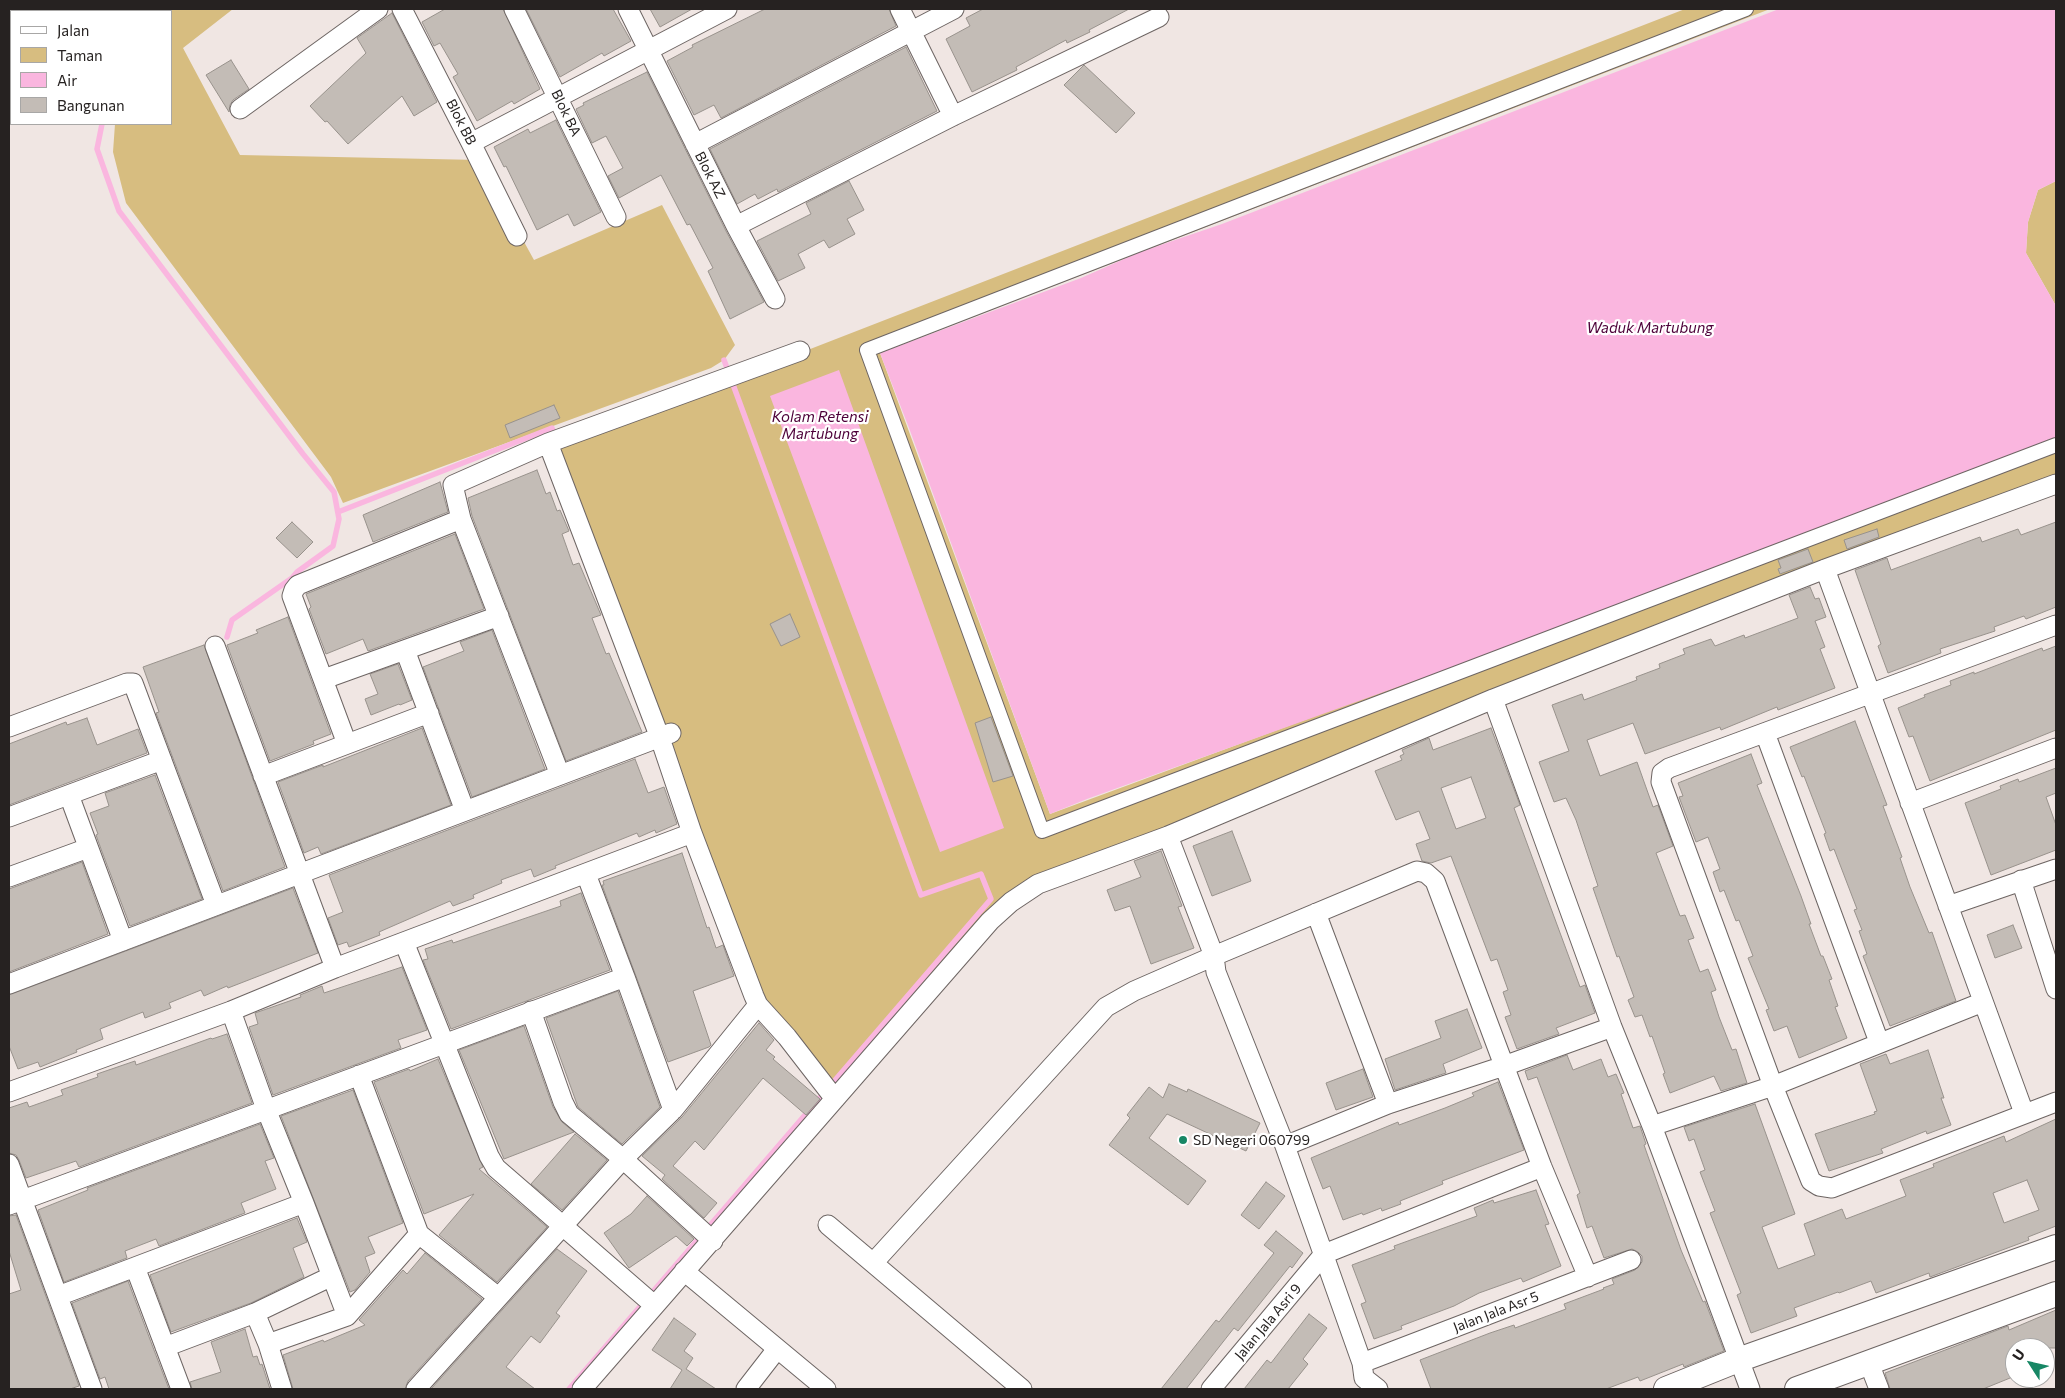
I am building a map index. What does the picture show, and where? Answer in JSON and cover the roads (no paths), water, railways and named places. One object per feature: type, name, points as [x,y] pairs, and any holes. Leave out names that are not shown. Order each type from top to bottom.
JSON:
[{"type":"street","points":[[240,110],[378,9]]},
{"type":"street","name":"Blok BB","points":[[402,9],[517,236]]},
{"type":"street","name":"Blok BA","points":[[514,9],[616,217]]},
{"type":"street","name":"Blok AZ","points":[[628,9],[736,226],[775,299]]},
{"type":"street","points":[[471,142],[727,9]]},
{"type":"street","points":[[900,9],[953,116]]},
{"type":"street","points":[[695,144],[954,9]]},
{"type":"street","points":[[1746,9],[867,350],[1042,831],[2056,445]]},
{"type":"street","points":[[736,226],[953,116],[1159,16]]},
{"type":"street","points":[[560,775],[461,518],[453,488],[455,483],[553,441],[800,351]]},
{"type":"street","points":[[553,441],[664,736],[692,834],[758,1005],[830,1092]]},
{"type":"street","points":[[582,1389],[649,1301],[684,1271],[707,1235],[830,1092],[990,921],[1012,902],[1038,884],[1168,836],[1493,699],[1825,569],[2056,484]]},
{"type":"street","points":[[347,744],[292,596],[294,590],[298,585],[461,518]]},
{"type":"street","points":[[1825,569],[2024,1113]]},
{"type":"street","points":[[324,679],[499,616]]},
{"type":"street","points":[[2056,625],[1669,768],[1662,773],[1661,782],[1773,1086],[1811,1181],[1819,1186],[1832,1188],[2056,1102]]},
{"type":"street","points":[[215,646],[335,968]]},
{"type":"street","points":[[406,650],[465,811]]},
{"type":"street","points":[[9,727],[128,683],[133,683],[216,905]]},
{"type":"street","points":[[1493,699],[1612,1027],[1652,1126],[1750,1389]]},
{"type":"street","points":[[263,776],[429,713]]},
{"type":"street","points":[[1765,733],[1879,1042]]},
{"type":"street","points":[[9,984],[664,736]]},
{"type":"street","points":[[1910,804],[2056,748]]},
{"type":"street","points":[[9,817],[162,760]]},
{"type":"street","points":[[69,795],[123,941]]},
{"type":"street","points":[[9,1092],[232,1011],[335,968],[692,834]]},
{"type":"street","points":[[1168,836],[1214,956],[1216,972],[1285,1146],[1324,1254],[1365,1380]]},
{"type":"street","points":[[9,877],[88,848]]},
{"type":"street","points":[[1948,906],[2056,869]]},
{"type":"street","points":[[874,1262],[1106,1007],[1134,991],[1416,871],[1426,872],[1434,881],[1542,1167],[1588,1277]]},
{"type":"street","points":[[586,874],[673,1110]]},
{"type":"street","points":[[2021,880],[2056,989]]},
{"type":"street","points":[[1316,913],[1388,1104]]},
{"type":"street","points":[[404,942],[496,1168],[649,1301]]},
{"type":"street","points":[[16,1202],[625,976]]},
{"type":"street","points":[[1652,1126],[1773,1086],[1983,1002]]},
{"type":"street","points":[[416,1389],[623,1159],[673,1110],[758,1005]]},
{"type":"street","points":[[232,1011],[266,1110],[347,1316]]},
{"type":"street","points":[[531,1011],[563,1102],[570,1114],[707,1235]]},
{"type":"street","points":[[1285,1146],[1388,1104],[1504,1066],[1612,1027]]},
{"type":"street","points":[[359,1075],[419,1234],[498,1297]]},
{"type":"street","points":[[9,1164],[16,1202],[58,1296],[92,1389]]},
{"type":"street","points":[[1324,1254],[1542,1167]]},
{"type":"street","points":[[58,1296],[304,1203]]},
{"type":"street","points":[[828,1225],[1022,1389]]},
{"type":"street","points":[[268,1344],[347,1316],[419,1234]]},
{"type":"street","points":[[1666,1389],[1738,1360],[2056,1247]]},
{"type":"street","name":"Jalan Jala Asri 9","points":[[1211,1389],[1324,1254]]},
{"type":"street","name":"Jalan Jala Asr 5","points":[[1365,1380],[1588,1277],[1631,1260]]},
{"type":"street","points":[[135,1267],[181,1389]]},
{"type":"street","points":[[684,1271],[826,1389]]},
{"type":"street","points":[[165,1347],[255,1314],[332,1276]]},
{"type":"street","points":[[1797,1389],[2056,1294]]},
{"type":"street","points":[[255,1314],[268,1344],[282,1389]]},
{"type":"street","points":[[746,1389],[777,1350]]},
{"type":"street","points":[[1869,1363],[1879,1389]]},
{"type":"water","name":"Waduk Martubung","points":[[1779,9],[2056,9],[2056,181],[2038,190],[2028,222],[2026,253],[2056,306],[2056,442],[1478,658],[1050,814],[880,353],[1081,278],[1140,252],[1222,224]]},
{"type":"water","name":"Kolam Retensi Martubung","points":[[839,370],[1004,828],[940,852],[770,396]]},
{"type":"waterway","points":[[102,125],[97,149],[119,211],[303,454],[334,492],[339,519],[333,546],[297,572],[292,578],[232,620],[227,637]]},
{"type":"waterway","points":[[569,1389],[991,899],[981,874],[921,895],[724,360]]},
{"type":"waterway","points":[[338,512],[552,428],[555,437]]},
{"type":"place","name":"SD Negeri 060799","points":[[1183,1140]]}]
